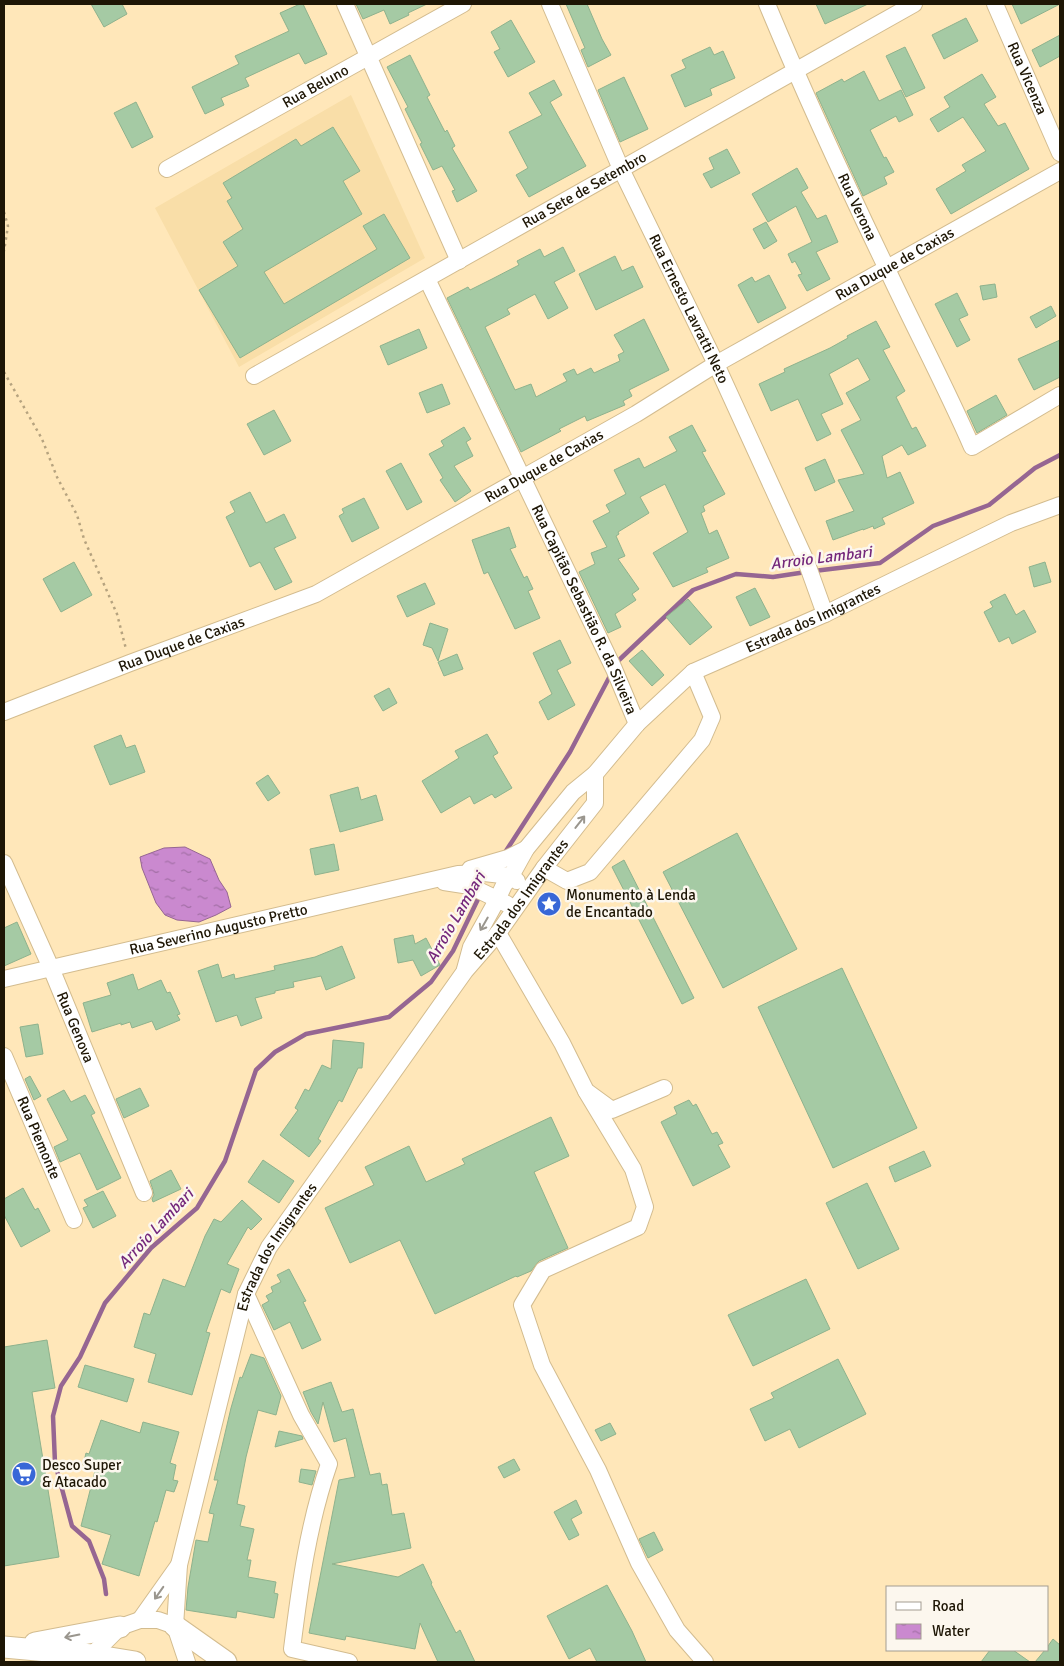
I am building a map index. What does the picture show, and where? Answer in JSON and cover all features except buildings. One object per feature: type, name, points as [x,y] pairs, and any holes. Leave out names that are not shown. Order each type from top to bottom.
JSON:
[{"type":"main road","points":[[175,1626],[226,1662]]},
{"type":"main road","points":[[8,1647],[120,1627]]},
{"type":"main road","points":[[8,1647],[91,1659],[135,1662]]},
{"type":"main road","points":[[8,1647],[36,1662]]},
{"type":"street","points":[[345,4],[459,261]]},
{"type":"street","name":"Rua Beluno","points":[[167,169],[463,4]]},
{"type":"street","name":"Rua Ernesto Lavratti Neto","points":[[550,4],[621,170],[716,364],[806,561],[825,614]]},
{"type":"street","name":"Rua Verona","points":[[767,4],[795,71],[972,447],[1060,395]]},
{"type":"street","name":"Rua Sete de Setembro","points":[[254,376],[914,4]]},
{"type":"street","name":"Rua Vicenza","points":[[995,4],[1060,153]]},
{"type":"street","name":"Rua Duque de Caxias","points":[[4,712],[130,662],[316,594],[636,414],[716,364],[1060,171]]},
{"type":"street","name":"Rua Capitão Sebastião R. da Silveira","points":[[427,279],[614,669],[638,724]]},
{"type":"street","name":"Estrada dos Imigrantes","points":[[465,971],[471,947],[495,898],[526,849],[573,792],[595,774],[638,724],[693,672],[825,614],[1011,523],[1060,504]]},
{"type":"street","points":[[544,868],[567,881],[590,872],[702,740],[712,717],[693,672]]},
{"type":"street","name":"Estrada dos Imigrantes","points":[[175,1626],[179,1565],[246,1294],[269,1247],[465,971],[498,933],[528,889],[595,803],[595,774]]},
{"type":"street","points":[[483,869],[526,849]]},
{"type":"street","name":"Rua Genova","points":[[4,863],[51,968],[144,1193]]},
{"type":"street","points":[[483,869],[508,876],[528,889]]},
{"type":"street","name":"Rua Severino Augusto Pretto","points":[[4,979],[483,869]]},
{"type":"street","name":"Rua Severino Augusto Pretto","points":[[432,880],[470,886],[515,908]]},
{"type":"street","points":[[498,933],[562,1043],[586,1091],[633,1169],[645,1207],[638,1227],[543,1270],[522,1305],[542,1365],[598,1470],[639,1563],[677,1630],[704,1662]]},
{"type":"street","name":"Rua Piemonte","points":[[4,1056],[74,1220]]},
{"type":"street","points":[[586,1091],[612,1110],[664,1088]]},
{"type":"street","points":[[246,1294],[301,1415],[329,1464],[308,1539],[292,1649],[349,1662]]},
{"type":"street","name":"Estrada dos Imigrantes","points":[[140,1620],[179,1565]]},
{"type":"street","points":[[91,1659],[120,1627],[140,1620],[158,1620],[175,1626],[186,1658]]},
{"type":"path","points":[[4,212],[8,226],[4,251]]},
{"type":"path","points":[[4,372],[42,439],[57,477],[77,515],[84,539],[117,614],[130,662]]},
{"type":"shaded area","points":[[351,95],[425,258],[239,367],[155,208]]},
{"type":"water","points":[[185,847],[210,859],[219,880],[227,892],[231,907],[199,922],[177,920],[165,915],[156,903],[142,868],[140,857],[164,848]]},
{"type":"waterway","name":"Arroio Lambari","points":[[814,571],[880,563],[933,526],[989,505],[1035,468],[1060,455]]},
{"type":"waterway","name":"Arroio Lambari","points":[[616,665],[693,590],[736,574],[773,577],[806,572]]},
{"type":"waterway","name":"Arroio Lambari","points":[[504,854],[570,752],[611,674]]},
{"type":"waterway","name":"Arroio Lambari","points":[[106,1594],[104,1579],[89,1541],[72,1526],[55,1463],[53,1416],[61,1386],[80,1357],[105,1303],[151,1248],[197,1208],[225,1161],[256,1070],[275,1052],[306,1034],[389,1017],[431,982],[453,951],[480,895]]},
{"type":"place","name":"Monumento à Lenda de Encantado","points":[[549,904]]},
{"type":"place","name":"Desco Super & Atacado","points":[[24,1474]]}]
